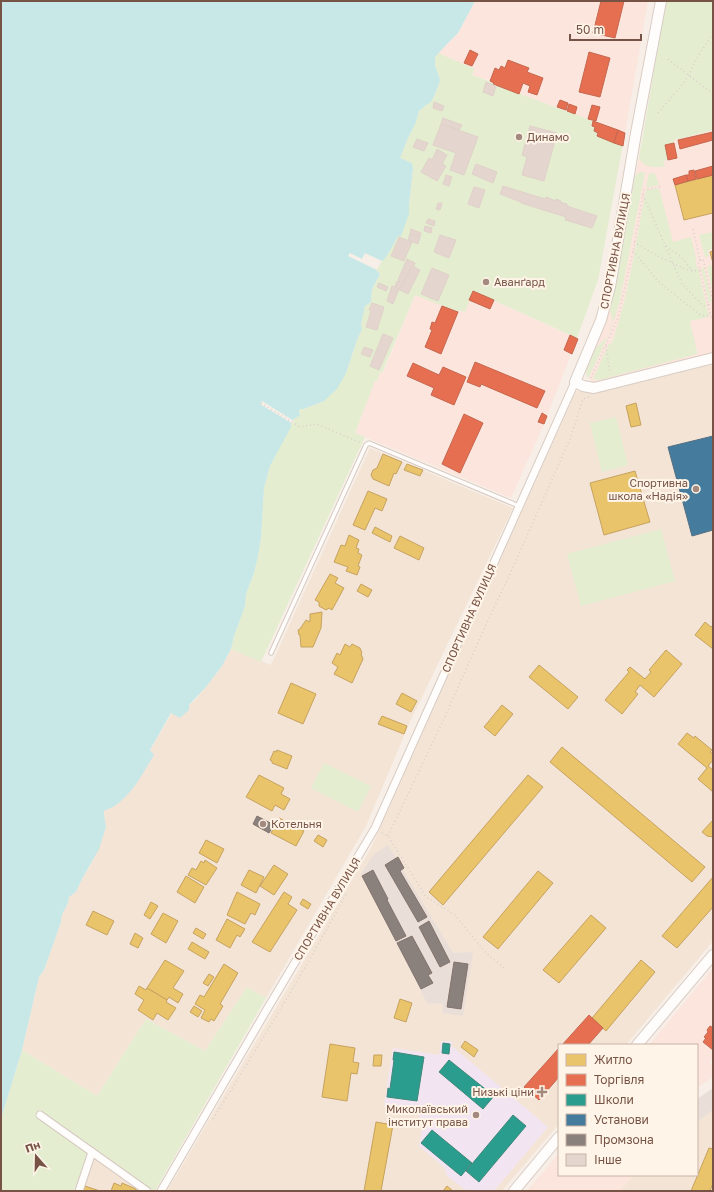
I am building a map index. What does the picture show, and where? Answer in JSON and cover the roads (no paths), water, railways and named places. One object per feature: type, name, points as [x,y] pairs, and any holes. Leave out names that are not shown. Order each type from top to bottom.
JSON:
[{"type":"street","name":"СПОРТИВНА ВУЛИЦЯ","points":[[162,1191],[266,1011],[375,828],[575,382],[601,320],[610,287],[636,133],[661,1]]},
{"type":"street","points":[[575,382],[594,388],[606,386],[713,358]]},
{"type":"street","points":[[638,1044],[713,954]]},
{"type":"street","points":[[40,1115],[147,1191]]},
{"type":"street","points":[[514,1191],[558,1138]]},
{"type":"street","points":[[79,1191],[92,1152]]},
{"type":"lane","points":[[271,653],[366,445],[371,444],[519,506]]},
{"type":"water","points":[[1,1],[475,1],[458,33],[435,57],[435,66],[440,81],[431,102],[419,111],[416,122],[400,158],[412,163],[413,169],[409,214],[401,236],[398,236],[383,261],[380,260],[376,270],[380,274],[372,289],[371,302],[365,306],[361,324],[362,329],[346,373],[337,389],[324,401],[304,409],[300,409],[300,416],[292,421],[291,427],[270,466],[264,488],[261,538],[258,556],[254,573],[246,594],[245,606],[231,649],[222,666],[206,687],[189,705],[189,710],[180,718],[171,713],[150,750],[154,755],[134,788],[121,801],[104,811],[106,827],[99,849],[76,892],[69,897],[44,970],[39,977],[22,1050],[1,1119]]},
{"type":"place","name":"Динамо","points":[[519,137]]},
{"type":"place","name":"Аванґард","points":[[486,282]]},
{"type":"place","name":"Спортивна школа «Надія»","points":[[696,489]]},
{"type":"place","name":"Котельня","points":[[263,824]]},
{"type":"place","name":"Низькі ціни","points":[[542,1092]]},
{"type":"place","name":"Миколаївський інститут права","points":[[476,1115]]}]
